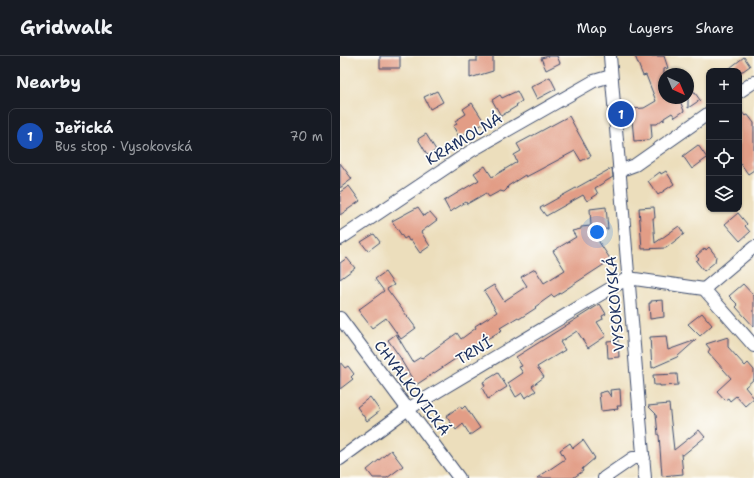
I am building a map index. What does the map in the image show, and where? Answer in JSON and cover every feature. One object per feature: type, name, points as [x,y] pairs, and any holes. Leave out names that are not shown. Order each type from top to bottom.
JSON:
[{"type":"street","name":"VYSOKOVSKÁ","points":[[610,56],[645,478]]},
{"type":"street","name":"KRAMOLNÁ","points":[[340,239],[471,151],[594,81],[611,76]]},
{"type":"street","points":[[742,90],[754,82]]},
{"type":"street","points":[[619,171],[635,165],[706,115]]},
{"type":"street","points":[[704,289],[754,247]]},
{"type":"street","points":[[628,278],[704,289],[754,346]]},
{"type":"street","name":"TRNÍ","points":[[340,459],[408,409],[628,278]]},
{"type":"street","name":"CHVALKOVICKÁ","points":[[340,318],[459,478]]},
{"type":"street","points":[[604,478],[633,458],[644,458]]},
{"type":"building","points":[[380,56],[400,56],[400,68],[380,68]]},
{"type":"building","points":[[477,56],[493,56],[493,71],[470,78],[470,61],[477,61]]},
{"type":"building","points":[[557,56],[560,63],[546,70],[541,58]]},
{"type":"building","points":[[635,56],[664,56],[668,68],[658,68],[658,104],[681,104],[684,111],[675,117],[672,113],[664,118],[664,121],[663,119],[657,124],[651,124],[652,137],[649,140],[634,141],[631,109],[644,108],[656,101],[646,75],[643,76]]},
{"type":"building","points":[[744,57],[750,66],[743,71],[742,68],[730,68]]},
{"type":"building","points":[[550,77],[556,89],[537,99],[531,87]]},
{"type":"building","points":[[437,91],[443,102],[430,109],[424,97]]},
{"type":"building","points":[[517,91],[522,101],[501,116],[492,100],[500,95],[502,98]]},
{"type":"building","points":[[694,92],[700,100],[694,104]]},
{"type":"building","points":[[472,103],[485,123],[459,137],[453,126],[457,124],[455,121],[466,114],[463,109]]},
{"type":"building","points":[[688,104],[694,104],[688,108]]},
{"type":"building","points":[[742,112],[745,116],[748,115],[754,123],[754,170],[748,174],[742,165]]},
{"type":"building","points":[[569,116],[591,156],[581,161],[575,151],[526,177],[525,175],[508,186],[504,192],[500,191],[489,197],[486,193],[467,204],[466,202],[450,212],[444,201],[479,180],[474,173],[485,166],[492,177],[517,162],[514,155],[521,151],[517,144]]},
{"type":"building","points":[[426,134],[436,150],[428,156],[418,139]]},
{"type":"building","points":[[698,145],[706,159],[692,169],[683,156]]},
{"type":"building","points":[[340,163],[352,179],[340,188]]},
{"type":"building","points":[[612,168],[613,177],[595,188],[598,194],[587,201],[583,195],[546,216],[540,208]]},
{"type":"building","points":[[666,171],[674,184],[658,195],[648,181],[660,172],[661,174]]},
{"type":"building","points":[[349,186],[360,201],[340,215],[340,192]]},
{"type":"building","points":[[418,207],[424,216],[430,212],[437,220],[421,232],[430,246],[420,253],[411,240],[409,241],[407,237],[404,239],[392,221]]},
{"type":"building","points":[[606,207],[608,229],[598,230],[599,242],[611,260],[554,297],[552,295],[519,319],[518,317],[500,328],[502,330],[484,340],[416,385],[402,360],[388,340],[396,334],[413,362],[421,357],[422,358],[457,333],[461,339],[476,328],[475,326],[497,312],[484,291],[494,285],[504,301],[527,286],[521,277],[535,269],[544,283],[565,270],[553,251],[576,237],[572,231],[581,229],[581,227],[591,226],[590,209]]},
{"type":"building","points":[[654,207],[655,218],[653,218],[655,243],[679,226],[684,234],[666,248],[642,249],[639,208]]},
{"type":"building","points":[[738,213],[747,224],[745,226],[750,232],[740,241],[725,224]]},
{"type":"building","points":[[374,234],[380,242],[368,251],[361,242]]},
{"type":"building","points":[[709,247],[716,256],[715,262],[704,271],[696,261],[699,259],[696,256],[705,248],[706,250]]},
{"type":"building","points":[[347,258],[355,268],[340,279],[340,263]]},
{"type":"building","points":[[385,272],[394,285],[387,289],[416,328],[401,339],[386,318],[372,328],[358,310],[384,291],[375,279]]},
{"type":"building","points":[[743,284],[754,296],[754,327],[736,307],[738,305],[729,296]]},
{"type":"building","points":[[663,300],[664,317],[650,319],[649,303],[651,303],[651,301]]},
{"type":"building","points":[[600,304],[606,314],[602,316],[603,319],[597,322],[606,336],[588,348],[577,331],[560,342],[565,350],[537,367],[544,377],[532,386],[536,391],[525,398],[522,393],[516,397],[508,383],[523,373],[519,367],[522,366],[516,357]]},
{"type":"building","points":[[702,313],[712,325],[700,336],[688,324]]},
{"type":"building","points":[[666,336],[668,350],[696,340],[677,357],[652,368],[650,337]]},
{"type":"building","points":[[728,337],[728,347],[745,366],[748,363],[754,370],[754,379],[745,387],[754,398],[745,406],[736,396],[730,401],[728,398],[725,400],[717,391],[731,378],[708,352],[710,349],[706,344]]},
{"type":"building","points":[[618,340],[619,357],[608,358],[607,341]]},
{"type":"building","points":[[340,362],[345,368],[348,366],[354,374],[351,377],[353,379],[340,389]]},
{"type":"building","points":[[498,373],[507,387],[488,399],[482,388],[485,386],[483,382]]},
{"type":"building","points":[[677,374],[678,385],[654,385],[653,375]]},
{"type":"building","points":[[620,389],[621,406],[617,406],[618,409],[601,411],[599,393],[607,391],[611,397],[610,390]]},
{"type":"building","points":[[370,397],[380,411],[367,421],[357,407]]},
{"type":"building","points":[[669,404],[674,450],[699,430],[705,437],[683,455],[681,454],[683,474],[662,476],[656,414],[648,406]]},
{"type":"building","points":[[460,406],[462,409],[465,406],[480,428],[470,435],[463,424],[456,430],[446,416]]},
{"type":"building","points":[[583,440],[595,458],[582,469],[583,471],[573,478],[537,478],[565,459],[560,450],[570,443],[573,448]]},
{"type":"building","points":[[391,450],[403,466],[387,478],[373,478],[367,470]]},
{"type":"place","name":"Jeřická","points":[[621,114]]}]
